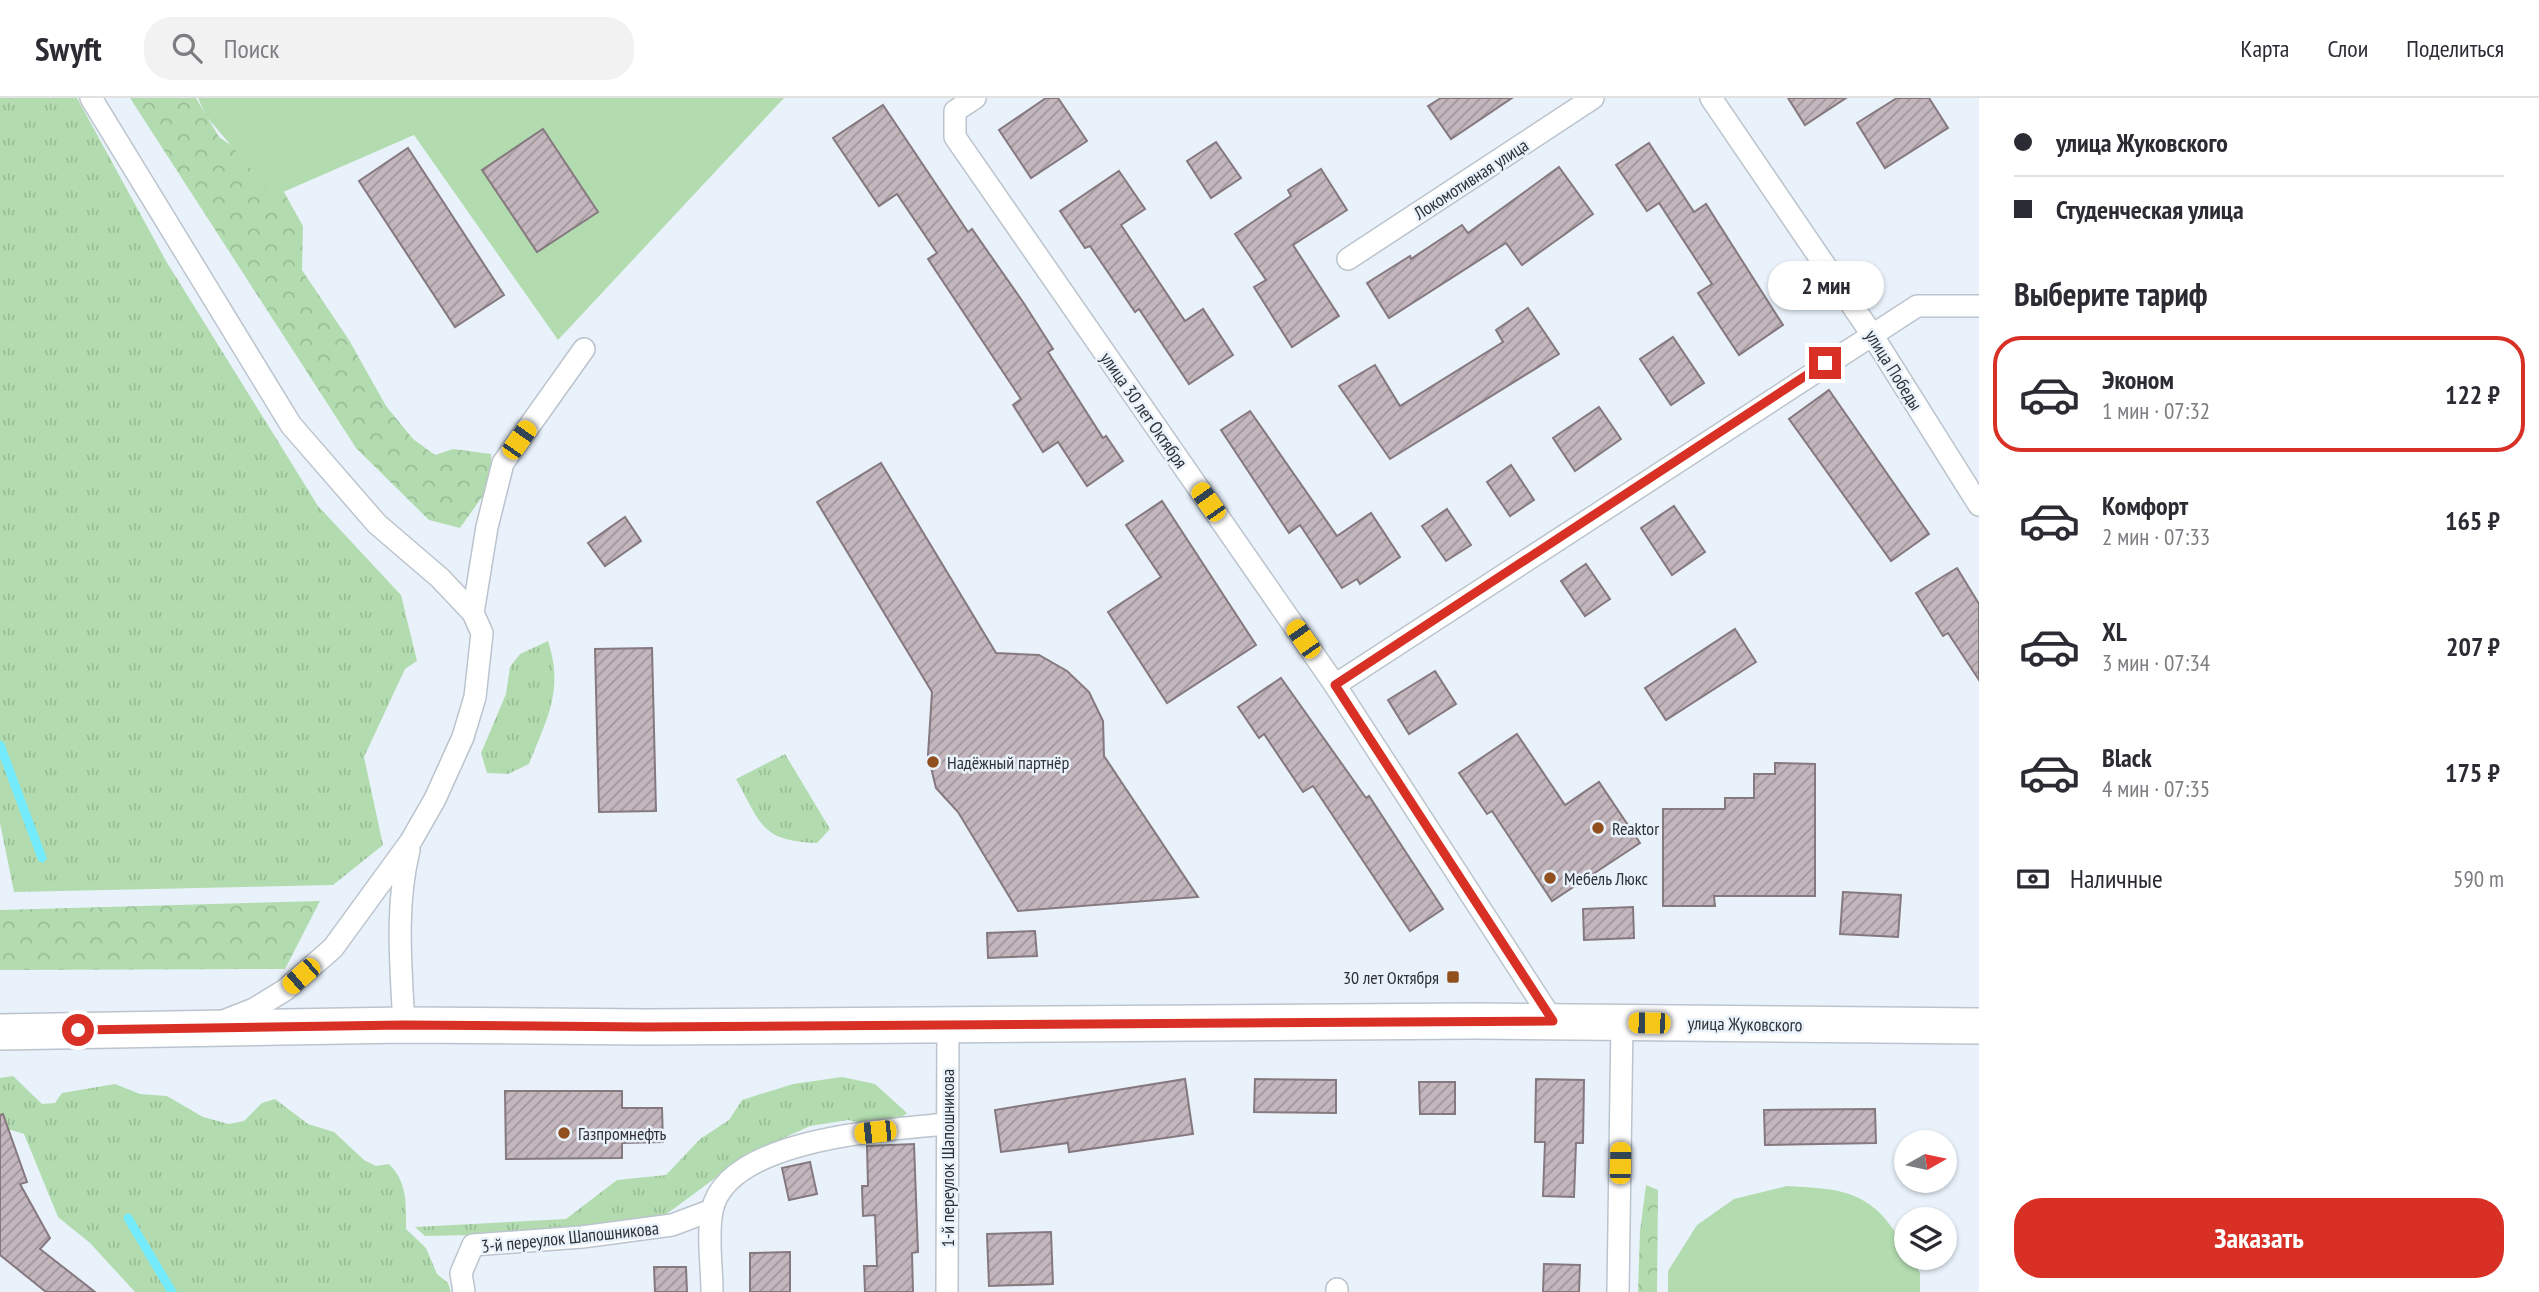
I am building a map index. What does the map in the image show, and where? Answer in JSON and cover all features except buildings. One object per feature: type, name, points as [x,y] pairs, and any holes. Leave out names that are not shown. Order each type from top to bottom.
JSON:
[{"type":"main road","name":"улица Жуковского","points":[[0,1032],[404,1025],[661,1027],[1553,1021],[1979,1026]]},
{"type":"street","points":[[91,98],[291,425],[377,524],[440,579],[473,613],[482,634],[475,697],[463,737],[436,799],[411,841],[333,948],[285,990],[254,1009],[207,1028]]},
{"type":"street","name":"улица 30 лет Октября","points":[[975,98],[955,111],[955,137],[1335,685],[1553,1021]]},
{"type":"street","name":"Локомотивная улица","points":[[1348,259],[1593,98]]},
{"type":"street","name":"улица Победы","points":[[1711,98],[1871,333],[1979,505]]},
{"type":"street","points":[[1335,685],[1871,333],[1917,306],[1979,306]]},
{"type":"street","points":[[473,613],[487,527],[503,463],[584,349]]},
{"type":"street","points":[[404,1025],[400,933],[403,874],[411,841]]},
{"type":"street","points":[[1618,1292],[1622,1022]]},
{"type":"street","name":"1-й переулок Шапошникова","points":[[947,1292],[948,1024]]},
{"type":"street","points":[[712,1292],[712,1210],[727,1180],[765,1159],[826,1137],[947,1124]]},
{"type":"street","name":"3-й переулок Шапошникова","points":[[464,1292],[461,1273],[473,1245],[582,1237],[672,1226],[712,1210]]},
{"type":"green space","points":[[0,98],[77,98],[166,261],[318,506],[401,595],[417,661],[405,669],[364,757],[383,845],[333,885],[14,892],[0,823]]},
{"type":"green space","points":[[130,98],[196,98],[219,137],[275,176],[303,226],[302,270],[349,340],[386,406],[413,439],[435,455],[453,449],[491,454],[492,483],[460,528],[429,520],[356,448]]},
{"type":"green space","points":[[198,98],[784,98],[558,340],[414,135],[274,196],[206,116]]},
{"type":"green space","points":[[548,641],[553,659],[554,690],[547,718],[529,764],[508,774],[487,773],[481,753],[506,694],[510,667],[520,654]]},
{"type":"green space","points":[[785,754],[830,829],[817,843],[798,842],[773,834],[751,808],[736,779]]},
{"type":"green space","points":[[320,901],[285,969],[0,970],[0,910]]},
{"type":"green space","points":[[13,1076],[42,1104],[55,1103],[62,1093],[115,1084],[140,1094],[167,1096],[203,1117],[229,1124],[244,1121],[262,1103],[275,1099],[308,1124],[334,1132],[364,1160],[376,1166],[389,1164],[403,1186],[406,1229],[426,1248],[437,1274],[448,1283],[451,1292],[135,1292],[90,1243],[58,1217],[24,1134],[11,1130],[0,1132],[0,1078]]},
{"type":"green space","points":[[842,1077],[875,1084],[907,1113],[894,1123],[875,1126],[848,1120],[810,1126],[748,1154],[661,1218],[523,1234],[425,1236],[415,1227],[566,1219],[617,1180],[666,1175],[700,1139],[729,1120],[742,1100],[793,1084]]},
{"type":"green space","points":[[1646,1185],[1658,1190],[1657,1292],[1638,1292],[1640,1231]]},
{"type":"green space","points":[[1787,1186],[1833,1190],[1859,1198],[1871,1205],[1894,1231],[1894,1270],[1918,1270],[1920,1292],[1668,1292],[1668,1271],[1697,1225],[1734,1199]]},
{"type":"waterway","points":[[0,745],[42,858]]},
{"type":"waterway","points":[[128,1218],[172,1292]]},
{"type":"place","name":"Надёжный партнёр","points":[[933,762]]},
{"type":"place","name":"Reaktor","points":[[1598,828]]},
{"type":"place","name":"Мебель Люкс","points":[[1550,878]]},
{"type":"place","name":"30 лет Октября","points":[[1453,977]]},
{"type":"place","name":"Газпромнефть","points":[[564,1133]]},
{"type":"route","points":[[78,1030],[404,1025],[647,1027],[1553,1021],[1335,685],[1825,363]]}]
